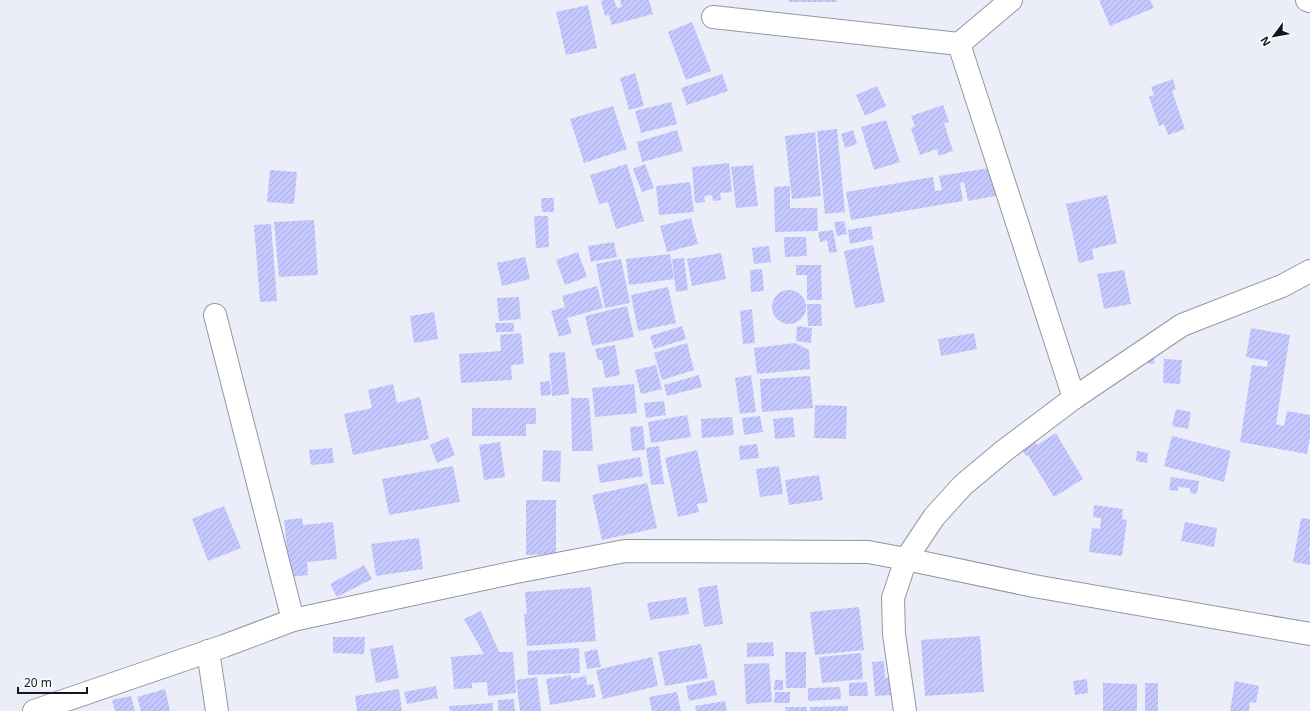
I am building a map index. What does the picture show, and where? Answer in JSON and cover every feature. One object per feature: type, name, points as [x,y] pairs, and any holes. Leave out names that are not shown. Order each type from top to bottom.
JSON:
[{"type":"street","points":[[713,17],[959,44],[1011,0]]},
{"type":"street","points":[[959,44],[1074,398]]},
{"type":"street","points":[[905,711],[894,634],[893,598],[906,559],[934,517],[963,485],[1005,450],[1074,398],[1182,325],[1282,286],[1310,271]]},
{"type":"street","points":[[215,315],[293,620]]},
{"type":"street","points":[[34,711],[293,620],[516,572],[625,551],[868,552],[1034,586],[1310,634]]},
{"type":"street","points":[[208,651],[217,711]]},
{"type":"building","points":[[614,0],[617,8],[622,7],[620,0],[649,0],[653,14],[612,25],[609,15],[605,16],[601,1]]},
{"type":"building","points":[[789,0],[837,0],[837,2],[789,2]]},
{"type":"building","points":[[1099,0],[1150,0],[1154,8],[1110,26]]},
{"type":"building","points":[[588,5],[597,48],[566,55],[556,12]]},
{"type":"building","points":[[692,22],[711,71],[686,80],[668,32]]},
{"type":"building","points":[[635,73],[644,106],[629,110],[620,78]]},
{"type":"building","points":[[722,74],[728,91],[687,105],[681,88]]},
{"type":"building","points":[[1173,79],[1176,89],[1172,91],[1185,129],[1168,135],[1164,124],[1159,126],[1149,97],[1154,95],[1151,87]]},
{"type":"building","points":[[877,86],[886,106],[865,116],[856,95]]},
{"type":"building","points":[[671,102],[677,124],[641,133],[635,111]]},
{"type":"building","points":[[943,105],[949,122],[944,123],[953,151],[939,156],[937,149],[920,155],[911,128],[915,126],[911,116]]},
{"type":"building","points":[[613,106],[627,149],[584,163],[570,119]]},
{"type":"building","points":[[886,120],[900,162],[874,170],[861,127]]},
{"type":"building","points":[[837,129],[845,212],[825,214],[817,131]]},
{"type":"building","points":[[677,130],[683,151],[642,162],[637,142]]},
{"type":"building","points":[[853,130],[857,144],[845,148],[841,134]]},
{"type":"building","points":[[815,132],[821,196],[792,199],[785,136]]},
{"type":"building","points":[[729,163],[732,192],[720,193],[721,200],[713,201],[712,195],[704,196],[705,202],[695,203],[692,167]]},
{"type":"building","points":[[627,164],[644,221],[616,229],[608,202],[599,204],[590,175]]},
{"type":"building","points":[[645,164],[654,188],[642,192],[633,169]]},
{"type":"building","points":[[753,165],[758,206],[736,208],[731,167]]},
{"type":"building","points":[[996,167],[1000,195],[968,201],[964,182],[960,183],[963,201],[851,220],[846,192],[933,177],[935,191],[942,190],[939,176]]},
{"type":"building","points":[[270,170],[297,172],[294,204],[267,202]]},
{"type":"building","points":[[690,182],[694,212],[659,215],[656,186]]},
{"type":"building","points":[[790,186],[790,208],[817,208],[818,231],[775,232],[774,187]]},
{"type":"building","points":[[1107,195],[1117,243],[1092,249],[1094,259],[1079,263],[1066,204]]},
{"type":"building","points":[[541,198],[554,198],[554,212],[542,212]]},
{"type":"building","points":[[534,216],[548,216],[549,247],[536,248]]},
{"type":"building","points":[[691,218],[698,244],[667,252],[660,226]]},
{"type":"building","points":[[314,220],[318,275],[279,277],[274,222]]},
{"type":"building","points":[[844,221],[847,234],[837,236],[834,222]]},
{"type":"building","points":[[271,224],[277,301],[260,302],[254,225]]},
{"type":"building","points":[[871,226],[873,239],[850,244],[848,230]]},
{"type":"building","points":[[833,230],[837,252],[829,253],[827,240],[820,242],[818,232]]},
{"type":"building","points":[[784,237],[806,237],[807,256],[785,257]]},
{"type":"building","points":[[614,242],[617,257],[591,262],[588,246]]},
{"type":"building","points":[[873,245],[885,302],[855,308],[844,251]]},
{"type":"building","points":[[769,246],[771,262],[754,264],[752,248]]},
{"type":"building","points":[[578,252],[587,277],[565,285],[556,260]]},
{"type":"building","points":[[721,253],[726,279],[692,286],[687,259]]},
{"type":"building","points":[[670,254],[674,279],[629,285],[626,259]]},
{"type":"building","points":[[525,257],[530,279],[502,286],[497,263]]},
{"type":"building","points":[[684,258],[688,290],[676,292],[672,259]]},
{"type":"building","points":[[621,259],[630,303],[605,308],[596,264]]},
{"type":"building","points":[[796,265],[821,265],[822,300],[807,300],[807,275],[796,275]]},
{"type":"building","points":[[762,269],[764,291],[751,292],[750,270]]},
{"type":"building","points":[[1124,270],[1131,304],[1104,309],[1097,274]]},
{"type":"building","points":[[597,286],[603,308],[567,318],[572,333],[559,337],[551,311],[565,307],[562,296]]},
{"type":"building","points":[[668,287],[676,323],[638,331],[631,295]]},
{"type":"building","points":[[789,290],[801,295],[806,307],[801,319],[789,324],[777,319],[772,307],[777,295]]},
{"type":"building","points":[[519,297],[521,319],[499,321],[497,298]]},
{"type":"building","points":[[807,304],[821,304],[822,326],[808,326]]},
{"type":"building","points":[[627,306],[634,337],[592,346],[585,316]]},
{"type":"building","points":[[752,309],[755,343],[743,344],[740,311]]},
{"type":"building","points":[[434,312],[438,339],[414,343],[410,316]]},
{"type":"building","points":[[495,323],[514,323],[514,332],[496,332]]},
{"type":"building","points":[[682,326],[686,339],[654,349],[650,336]]},
{"type":"building","points":[[797,326],[812,328],[811,343],[796,341]]},
{"type":"building","points":[[1251,328],[1290,335],[1276,424],[1284,426],[1287,411],[1310,415],[1310,437],[1307,454],[1240,442],[1252,365],[1267,367],[1268,361],[1246,357]]},
{"type":"building","points":[[521,333],[524,364],[511,365],[512,380],[461,383],[459,354],[501,351],[500,335]]},
{"type":"building","points":[[974,333],[977,349],[941,356],[938,339]]},
{"type":"building","points":[[687,343],[694,370],[662,380],[654,353]]},
{"type":"building","points":[[795,343],[809,350],[810,369],[757,374],[754,348]]},
{"type":"building","points":[[615,345],[620,375],[605,378],[602,360],[598,360],[595,349]]},
{"type":"building","points":[[565,352],[569,394],[552,396],[549,353]]},
{"type":"building","points":[[1147,353],[1155,354],[1154,364],[1146,363]]},
{"type":"building","points":[[1164,359],[1182,360],[1180,384],[1163,383]]},
{"type":"building","points":[[656,365],[662,389],[641,394],[635,370]]},
{"type":"building","points":[[699,375],[702,387],[667,396],[664,385]]},
{"type":"building","points":[[751,375],[756,412],[740,414],[735,378]]},
{"type":"building","points":[[810,376],[813,408],[762,412],[760,379]]},
{"type":"building","points":[[550,381],[551,395],[541,396],[540,382]]},
{"type":"building","points":[[393,384],[397,403],[420,397],[429,439],[353,455],[344,414],[372,408],[368,390]]},
{"type":"building","points":[[634,384],[637,413],[595,417],[592,388]]},
{"type":"building","points":[[571,398],[589,398],[593,451],[572,451]]},
{"type":"building","points":[[664,401],[666,415],[646,418],[644,403]]},
{"type":"building","points":[[815,405],[847,406],[846,439],[814,438]]},
{"type":"building","points":[[472,408],[536,408],[536,424],[526,424],[526,436],[472,436]]},
{"type":"building","points":[[1176,409],[1191,412],[1188,429],[1172,426]]},
{"type":"building","points":[[687,415],[691,437],[651,443],[648,422]]},
{"type":"building","points":[[760,416],[763,432],[744,435],[742,418]]},
{"type":"building","points":[[732,417],[734,435],[702,438],[701,419]]},
{"type":"building","points":[[793,417],[795,437],[775,439],[773,419]]},
{"type":"building","points":[[643,426],[645,450],[632,451],[630,427]]},
{"type":"building","points":[[1056,433],[1083,479],[1054,497],[1028,455],[1026,456],[1018,444],[1031,435],[1037,445]]},
{"type":"building","points":[[1172,436],[1231,451],[1224,482],[1164,466]]},
{"type":"building","points":[[448,437],[455,455],[437,463],[430,445]]},
{"type":"building","points":[[500,442],[505,477],[484,480],[479,445]]},
{"type":"building","points":[[757,444],[759,458],[740,460],[739,446]]},
{"type":"building","points":[[659,446],[664,484],[651,485],[646,448]]},
{"type":"building","points":[[332,448],[334,463],[311,465],[309,450]]},
{"type":"building","points":[[543,450],[561,451],[560,482],[542,481]]},
{"type":"building","points":[[697,450],[708,502],[697,504],[699,512],[678,517],[665,458]]},
{"type":"building","points":[[1137,451],[1148,453],[1147,463],[1136,461]]},
{"type":"building","points":[[640,457],[643,476],[600,483],[597,465]]},
{"type":"building","points":[[453,466],[460,502],[389,515],[382,479]]},
{"type":"building","points":[[779,466],[783,494],[760,497],[756,469]]},
{"type":"building","points":[[819,475],[823,500],[789,505],[785,480]]},
{"type":"building","points":[[1171,477],[1199,481],[1197,494],[1190,493],[1190,488],[1178,487],[1178,491],[1169,490]]},
{"type":"building","points":[[647,483],[657,528],[602,540],[592,495]]},
{"type":"building","points":[[526,500],[556,500],[556,554],[526,555]]},
{"type":"building","points":[[1094,505],[1123,509],[1122,519],[1127,520],[1122,556],[1089,552],[1092,528],[1100,529],[1101,518],[1093,517]]},
{"type":"building","points":[[224,506],[241,548],[208,561],[192,519]]},
{"type":"building","points":[[302,518],[303,525],[333,522],[337,559],[307,562],[308,575],[290,577],[284,520]]},
{"type":"building","points":[[1301,518],[1310,519],[1310,565],[1293,562]]},
{"type":"building","points":[[1185,522],[1217,528],[1214,547],[1181,541]]},
{"type":"building","points":[[419,538],[423,569],[376,576],[371,544]]},
{"type":"building","points":[[364,565],[372,579],[337,597],[330,584]]},
{"type":"building","points":[[717,585],[723,624],[704,627],[698,588]]},
{"type":"building","points":[[591,587],[596,641],[527,646],[524,614],[527,614],[525,592]]},
{"type":"building","points":[[686,597],[689,614],[650,620],[647,603]]},
{"type":"building","points":[[859,607],[864,650],[815,655],[810,612]]},
{"type":"building","points":[[481,611],[499,652],[513,652],[516,693],[488,696],[487,682],[472,683],[472,688],[454,689],[451,657],[484,654],[464,619]]},
{"type":"building","points":[[980,636],[984,692],[925,696],[921,640]]},
{"type":"building","points":[[333,637],[365,637],[364,654],[333,653]]},
{"type":"building","points":[[773,642],[774,656],[747,657],[747,643]]},
{"type":"building","points":[[701,644],[708,678],[665,686],[658,652]]},
{"type":"building","points":[[393,645],[399,678],[376,683],[370,649]]},
{"type":"building","points":[[579,648],[580,673],[528,675],[527,651]]},
{"type":"building","points":[[597,649],[601,667],[587,669],[584,652]]},
{"type":"building","points":[[785,652],[806,652],[806,688],[786,688]]},
{"type":"building","points":[[861,653],[863,679],[822,683],[819,657]]},
{"type":"building","points":[[652,657],[658,686],[603,699],[596,670]]},
{"type":"building","points":[[884,661],[885,678],[893,677],[894,695],[875,696],[872,662]]},
{"type":"building","points":[[769,663],[772,702],[746,704],[744,664]]},
{"type":"building","points":[[571,675],[571,679],[586,676],[587,685],[593,684],[596,697],[550,705],[546,679]]},
{"type":"building","points":[[537,677],[541,711],[520,711],[516,680]]},
{"type":"building","points":[[1087,679],[1088,693],[1075,695],[1073,681]]},
{"type":"building","points":[[714,680],[717,695],[689,701],[686,686]]},
{"type":"building","points":[[775,680],[783,680],[783,690],[774,690]]},
{"type":"building","points":[[1235,681],[1259,686],[1256,703],[1250,702],[1249,711],[1230,711]]},
{"type":"building","points":[[867,682],[868,696],[849,696],[849,683]]},
{"type":"building","points":[[1103,683],[1137,684],[1137,711],[1103,711]]},
{"type":"building","points":[[1145,683],[1158,683],[1158,711],[1145,711]]},
{"type":"building","points":[[436,686],[438,698],[407,704],[404,692]]},
{"type":"building","points":[[840,687],[841,699],[808,701],[808,688]]},
{"type":"building","points":[[165,689],[170,711],[141,711],[137,697]]},
{"type":"building","points":[[399,689],[402,711],[357,711],[355,696]]},
{"type":"building","points":[[677,692],[681,711],[652,711],[649,697]]},
{"type":"building","points":[[775,692],[790,692],[790,703],[774,703]]},
{"type":"building","points":[[131,696],[135,711],[115,711],[112,700]]},
{"type":"building","points":[[514,699],[515,711],[498,711],[498,700]]},
{"type":"building","points":[[725,701],[727,711],[696,711],[695,706]]},
{"type":"building","points":[[493,703],[493,711],[450,711],[449,706]]},
{"type":"building","points":[[848,706],[848,711],[810,711],[810,707]]},
{"type":"building","points":[[785,707],[807,707],[807,711],[786,711]]}]
